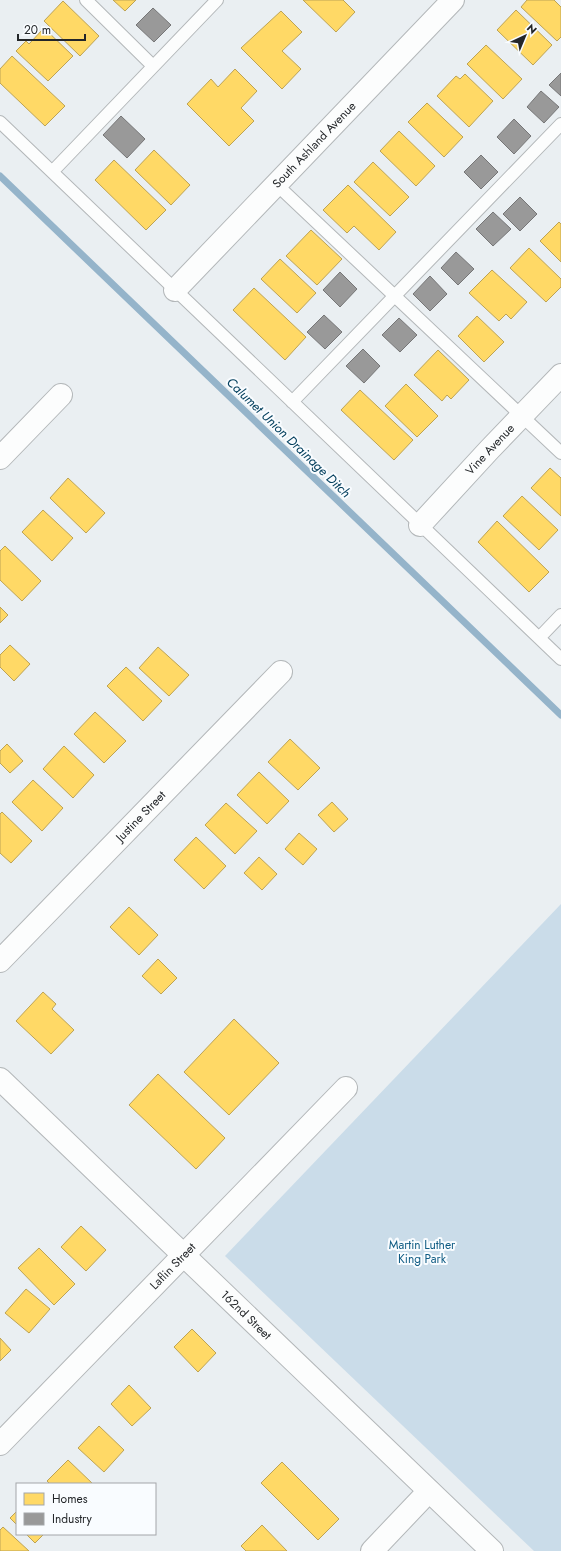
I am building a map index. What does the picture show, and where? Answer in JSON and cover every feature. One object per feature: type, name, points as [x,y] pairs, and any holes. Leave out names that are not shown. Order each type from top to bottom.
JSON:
[{"type":"street","name":"South Ashland Avenue","points":[[175,290],[453,0]]},
{"type":"street","name":"Vine Avenue","points":[[420,525],[561,375]]},
{"type":"street","points":[[0,458],[61,395]]},
{"type":"street","name":"Justine Street","points":[[0,961],[281,672]]},
{"type":"street","name":"162nd Street","points":[[0,1079],[492,1551]]},
{"type":"street","name":"Laflin Street","points":[[0,1444],[346,1088]]},
{"type":"street","points":[[372,1551],[429,1491]]},
{"type":"lane","points":[[86,0],[153,66]]},
{"type":"lane","points":[[52,172],[217,0]]},
{"type":"lane","points":[[0,122],[561,660]]},
{"type":"lane","points":[[292,402],[561,124]]},
{"type":"lane","points":[[276,184],[561,453]]},
{"type":"lane","points":[[539,638],[561,615]]},
{"type":"green space","name":"Martin Luther King Park","points":[[561,904],[561,1551],[534,1551],[225,1256]]},
{"type":"building: Homes","points":[[113,0],[136,0],[125,11]]},
{"type":"building: Homes","points":[[303,0],[343,0],[355,12],[336,32]]},
{"type":"building: Homes","points":[[527,0],[554,0],[561,7],[561,37],[557,41],[521,7]]},
{"type":"building: Homes","points":[[63,1],[99,36],[80,56],[44,21]]},
{"type":"building: Homes","points":[[516,10],[552,45],[533,65],[497,30]]},
{"type":"building: Homes","points":[[281,11],[302,32],[282,51],[301,69],[282,89],[241,48]]},
{"type":"building: Homes","points":[[44,28],[73,56],[48,81],[16,51],[26,41],[29,44]]},
{"type":"building: Homes","points":[[486,45],[522,79],[503,99],[467,64]]},
{"type":"building: Homes","points":[[12,56],[65,106],[45,126],[0,83],[0,69]]},
{"type":"building: Homes","points":[[235,69],[257,91],[241,108],[254,121],[229,146],[187,104],[211,79],[218,87]]},
{"type":"building: Homes","points":[[465,74],[493,101],[469,127],[437,96],[456,76],[460,79]]},
{"type":"building: Homes","points":[[427,103],[463,137],[444,157],[408,122]]},
{"type":"building: Homes","points":[[399,131],[435,166],[416,186],[380,151]]},
{"type":"building: Homes","points":[[154,150],[190,185],[171,205],[135,170]]},
{"type":"building: Homes","points":[[114,160],[166,210],[146,230],[95,180]]},
{"type":"building: Homes","points":[[373,162],[409,197],[390,216],[354,182]]},
{"type":"building: Homes","points":[[348,185],[396,232],[379,250],[354,226],[347,233],[323,210]]},
{"type":"building: Homes","points":[[559,222],[561,224],[561,262],[540,241]]},
{"type":"building: Homes","points":[[311,230],[342,259],[317,285],[286,256]]},
{"type":"building: Homes","points":[[529,248],[561,279],[561,287],[546,302],[510,268]]},
{"type":"building: Homes","points":[[280,259],[316,293],[297,313],[261,279]]},
{"type":"building: Homes","points":[[492,270],[527,302],[511,319],[506,314],[499,321],[469,293]]},
{"type":"building: Homes","points":[[254,288],[306,337],[285,360],[233,310]]},
{"type":"building: Homes","points":[[477,316],[504,342],[484,362],[458,336]]},
{"type":"building: Homes","points":[[438,350],[469,380],[451,399],[447,395],[442,401],[414,375]]},
{"type":"building: Homes","points":[[406,384],[438,416],[417,437],[385,406]]},
{"type":"building: Homes","points":[[360,390],[413,440],[394,460],[341,410]]},
{"type":"building: Homes","points":[[550,468],[561,478],[561,516],[531,488]]},
{"type":"building: Homes","points":[[68,478],[105,513],[86,533],[50,498]]},
{"type":"building: Homes","points":[[522,496],[558,530],[539,550],[503,516]]},
{"type":"building: Homes","points":[[43,510],[73,538],[52,561],[22,532]]},
{"type":"building: Homes","points":[[497,521],[549,572],[529,592],[478,542]]},
{"type":"building: Homes","points":[[5,546],[41,581],[22,601],[0,580],[0,551]]},
{"type":"building: Homes","points":[[0,607],[8,615],[0,623]]},
{"type":"building: Homes","points":[[10,645],[30,664],[14,681],[0,667],[0,655]]},
{"type":"building: Homes","points":[[158,647],[189,675],[169,696],[139,668]]},
{"type":"building: Homes","points":[[126,667],[162,701],[143,721],[107,686]]},
{"type":"building: Homes","points":[[95,712],[126,741],[104,763],[74,734]]},
{"type":"building: Homes","points":[[290,739],[320,768],[298,790],[268,762]]},
{"type":"building: Homes","points":[[7,744],[23,761],[10,773],[0,763],[0,751]]},
{"type":"building: Homes","points":[[64,746],[94,775],[73,798],[43,769]]},
{"type":"building: Homes","points":[[259,772],[289,801],[267,824],[237,795]]},
{"type":"building: Homes","points":[[33,780],[63,808],[42,831],[12,802]]},
{"type":"building: Homes","points":[[332,802],[348,819],[334,832],[318,815]]},
{"type":"building: Homes","points":[[226,803],[257,831],[235,854],[205,825]]},
{"type":"building: Homes","points":[[2,812],[32,841],[11,863],[0,853],[0,814]]},
{"type":"building: Homes","points":[[299,833],[317,849],[303,865],[285,849]]},
{"type":"building: Homes","points":[[196,837],[226,866],[204,889],[174,860]]},
{"type":"building: Homes","points":[[259,857],[277,874],[262,890],[244,873]]},
{"type":"building: Homes","points":[[129,907],[158,935],[139,955],[110,927]]},
{"type":"building: Homes","points":[[158,959],[177,978],[161,994],[142,976]]},
{"type":"building: Homes","points":[[43,992],[56,1004],[52,1009],[74,1030],[51,1054],[16,1021]]},
{"type":"building: Homes","points":[[234,1019],[279,1063],[229,1115],[184,1072]]},
{"type":"building: Homes","points":[[158,1074],[225,1138],[196,1169],[129,1105]]},
{"type":"building: Homes","points":[[81,1226],[106,1250],[86,1271],[61,1247]]},
{"type":"building: Homes","points":[[39,1248],[75,1284],[54,1305],[18,1268]]},
{"type":"building: Homes","points":[[26,1289],[50,1309],[29,1333],[5,1313]]},
{"type":"building: Homes","points":[[192,1329],[216,1353],[198,1372],[174,1347]]},
{"type":"building: Homes","points":[[0,1338],[11,1350],[0,1361]]},
{"type":"building: Homes","points":[[129,1385],[151,1408],[132,1426],[111,1404]]},
{"type":"building: Homes","points":[[99,1426],[124,1450],[104,1472],[78,1448]]},
{"type":"building: Homes","points":[[68,1460],[92,1483],[49,1483],[47,1481]]},
{"type":"building: Homes","points":[[282,1462],[339,1519],[318,1540],[261,1483]]},
{"type":"building: Homes","points":[[16,1512],[16,1524],[10,1518]]},
{"type":"building: Homes","points":[[262,1525],[287,1551],[246,1551],[241,1546]]},
{"type":"building: Homes","points":[[3,1527],[29,1551],[0,1551],[0,1530]]},
{"type":"building: Homes","points":[[27,1535],[43,1535],[35,1543]]},
{"type":"building: Industry","points":[[153,8],[171,25],[154,42],[136,25]]},
{"type":"building: Industry","points":[[561,73],[561,96],[549,85]]},
{"type":"building: Industry","points":[[541,91],[559,107],[544,123],[527,107]]},
{"type":"building: Industry","points":[[121,116],[145,139],[127,158],[103,135]]},
{"type":"building: Industry","points":[[514,119],[531,136],[514,154],[497,137]]},
{"type":"building: Industry","points":[[481,155],[498,172],[481,189],[464,172]]},
{"type":"building: Industry","points":[[520,197],[537,214],[520,231],[503,214]]},
{"type":"building: Industry","points":[[493,212],[511,229],[493,246],[476,229]]},
{"type":"building: Industry","points":[[456,252],[474,269],[458,285],[441,268]]},
{"type":"building: Industry","points":[[340,272],[357,289],[340,307],[323,290]]},
{"type":"building: Industry","points":[[430,276],[447,294],[430,311],[413,294]]},
{"type":"building: Industry","points":[[324,315],[342,332],[325,349],[307,332]]},
{"type":"building: Industry","points":[[399,318],[417,335],[400,352],[382,335]]},
{"type":"building: Industry","points":[[363,349],[380,366],[364,383],[346,366]]},
{"type":"waterway","name":"Calumet Union Drainage Ditch","points":[[0,176],[561,715]]}]
